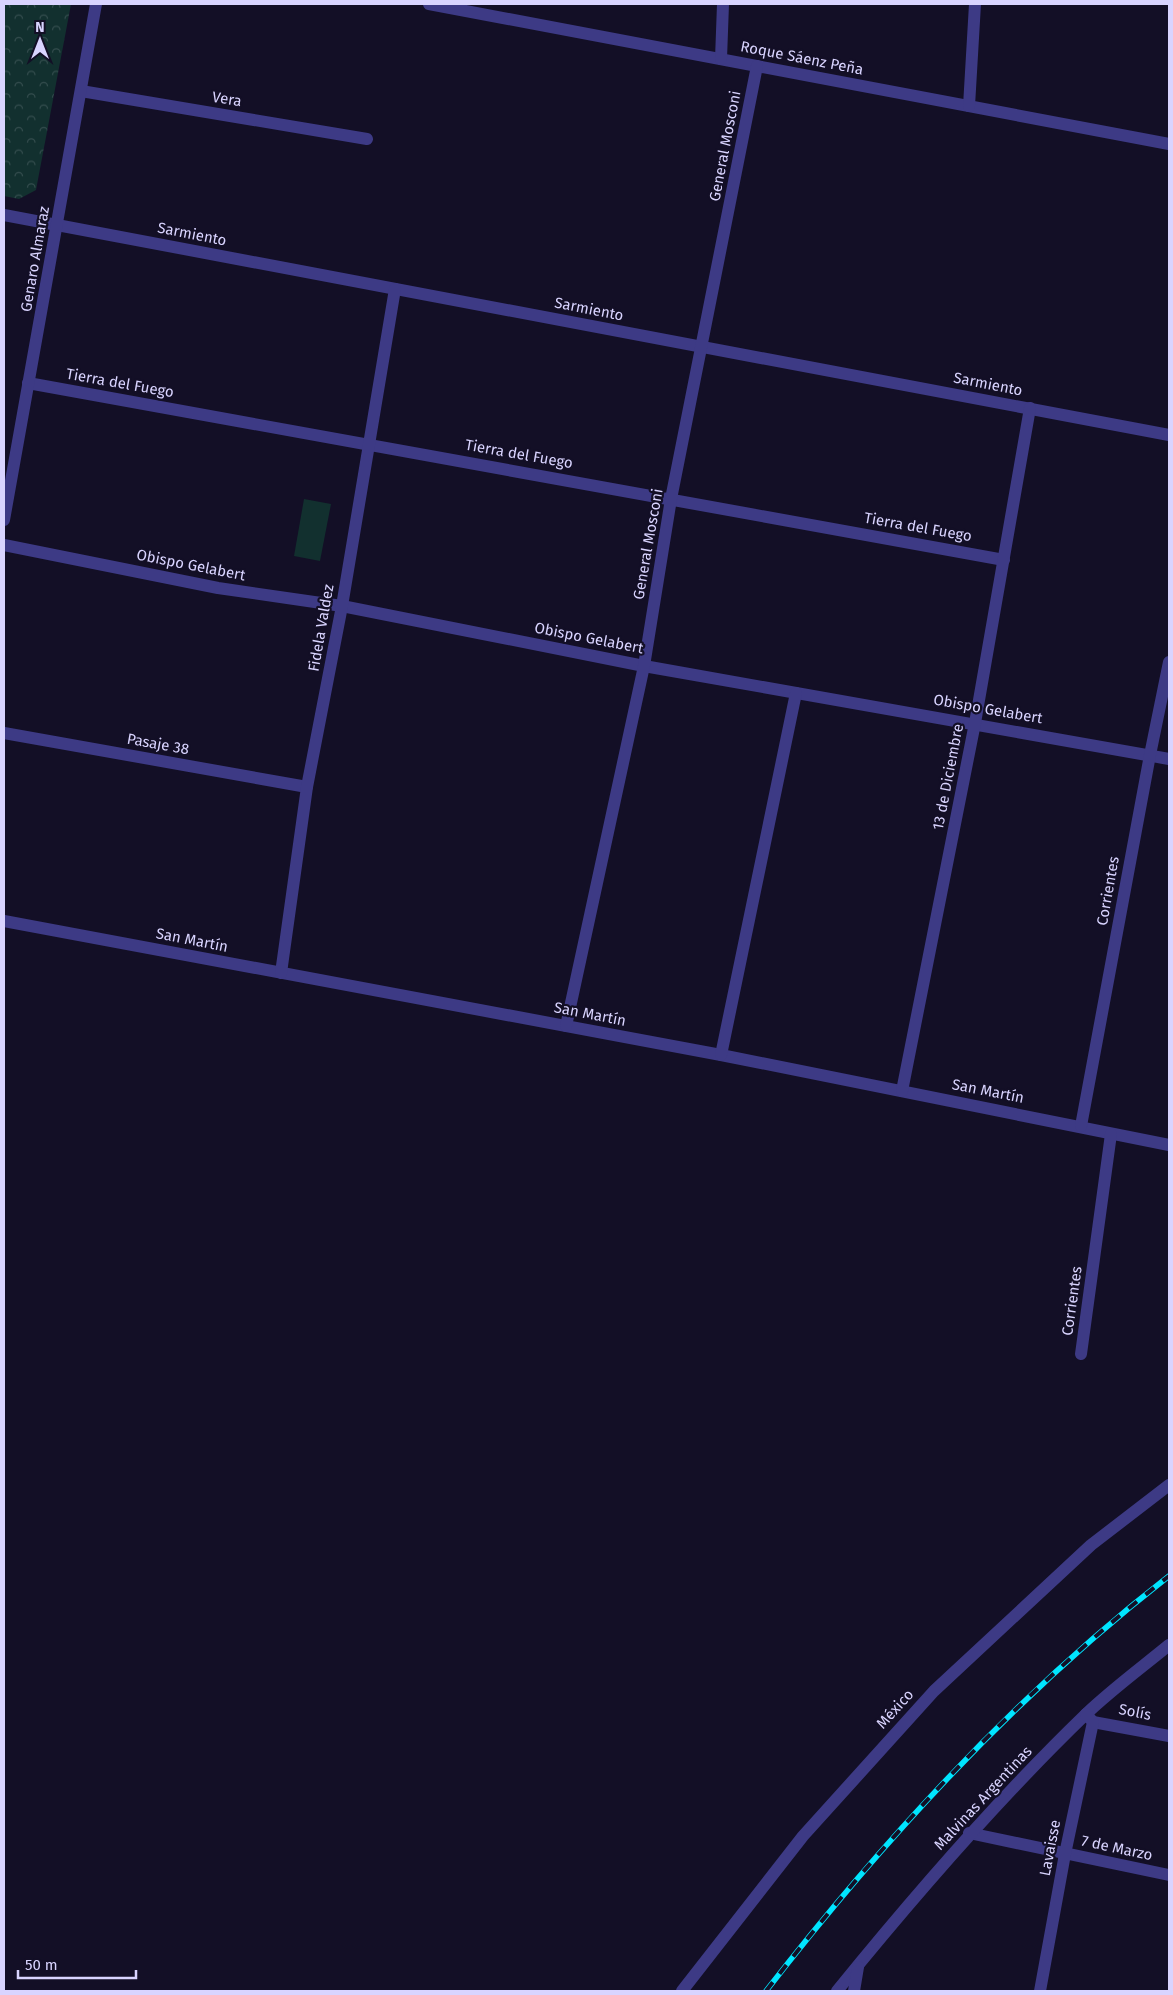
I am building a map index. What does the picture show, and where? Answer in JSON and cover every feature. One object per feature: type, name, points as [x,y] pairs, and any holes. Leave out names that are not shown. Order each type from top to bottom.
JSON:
[{"type":"street","name":"Genaro Almaraz","points":[[4,520],[96,4]]},
{"type":"street","name":"Roque Sáenz Peña","points":[[429,4],[454,6],[1169,144]]},
{"type":"street","points":[[721,59],[723,4]]},
{"type":"street","points":[[969,106],[975,4]]},
{"type":"street","name":"General Mosconi","points":[[566,1026],[644,666],[671,499],[757,66]]},
{"type":"street","name":"Vera","points":[[81,91],[367,138]]},
{"type":"street","name":"Sarmiento","points":[[4,215],[1169,435]]},
{"type":"street","name":"Fidela Valdez","points":[[281,973],[307,787],[342,606],[395,289]]},
{"type":"street","name":"Tierra del Fuego","points":[[28,383],[368,443],[1004,560]]},
{"type":"street","name":"13 de Diciembre","points":[[902,1091],[975,723],[1030,408]]},
{"type":"street","name":"Obispo Gelabert","points":[[4,545],[218,588],[342,606],[644,666],[975,723],[1169,759]]},
{"type":"street","name":"Corrientes","points":[[1081,1126],[1169,662]]},
{"type":"street","points":[[721,1055],[796,693]]},
{"type":"street","name":"Pasaje 38","points":[[4,733],[307,787]]},
{"type":"street","name":"San Martín","points":[[4,921],[721,1055],[1169,1145]]},
{"type":"street","name":"Corrientes","points":[[1081,1354],[1111,1134]]},
{"type":"street","name":"México","points":[[682,1991],[803,1836],[934,1690],[1091,1546],[1169,1485]]},
{"type":"street","name":"Malvinas Argentinas","points":[[837,1991],[889,1926],[969,1834],[1169,1645]]},
{"type":"street","name":"Solís","points":[[1090,1718],[1169,1736]]},
{"type":"street","name":"Lavaisse","points":[[1040,1991],[1090,1718]]},
{"type":"street","name":"7 de Marzo","points":[[969,1834],[1169,1875]]},
{"type":"street","points":[[854,1991],[859,1964]]},
{"type":"green space","points":[[4,4],[71,4],[36,190],[19,199],[4,196]]},
{"type":"green space","points":[[304,499],[331,504],[320,561],[294,556]]},
{"type":"railway","points":[[766,1991],[857,1879],[955,1771],[1058,1669],[1169,1576]]}]
